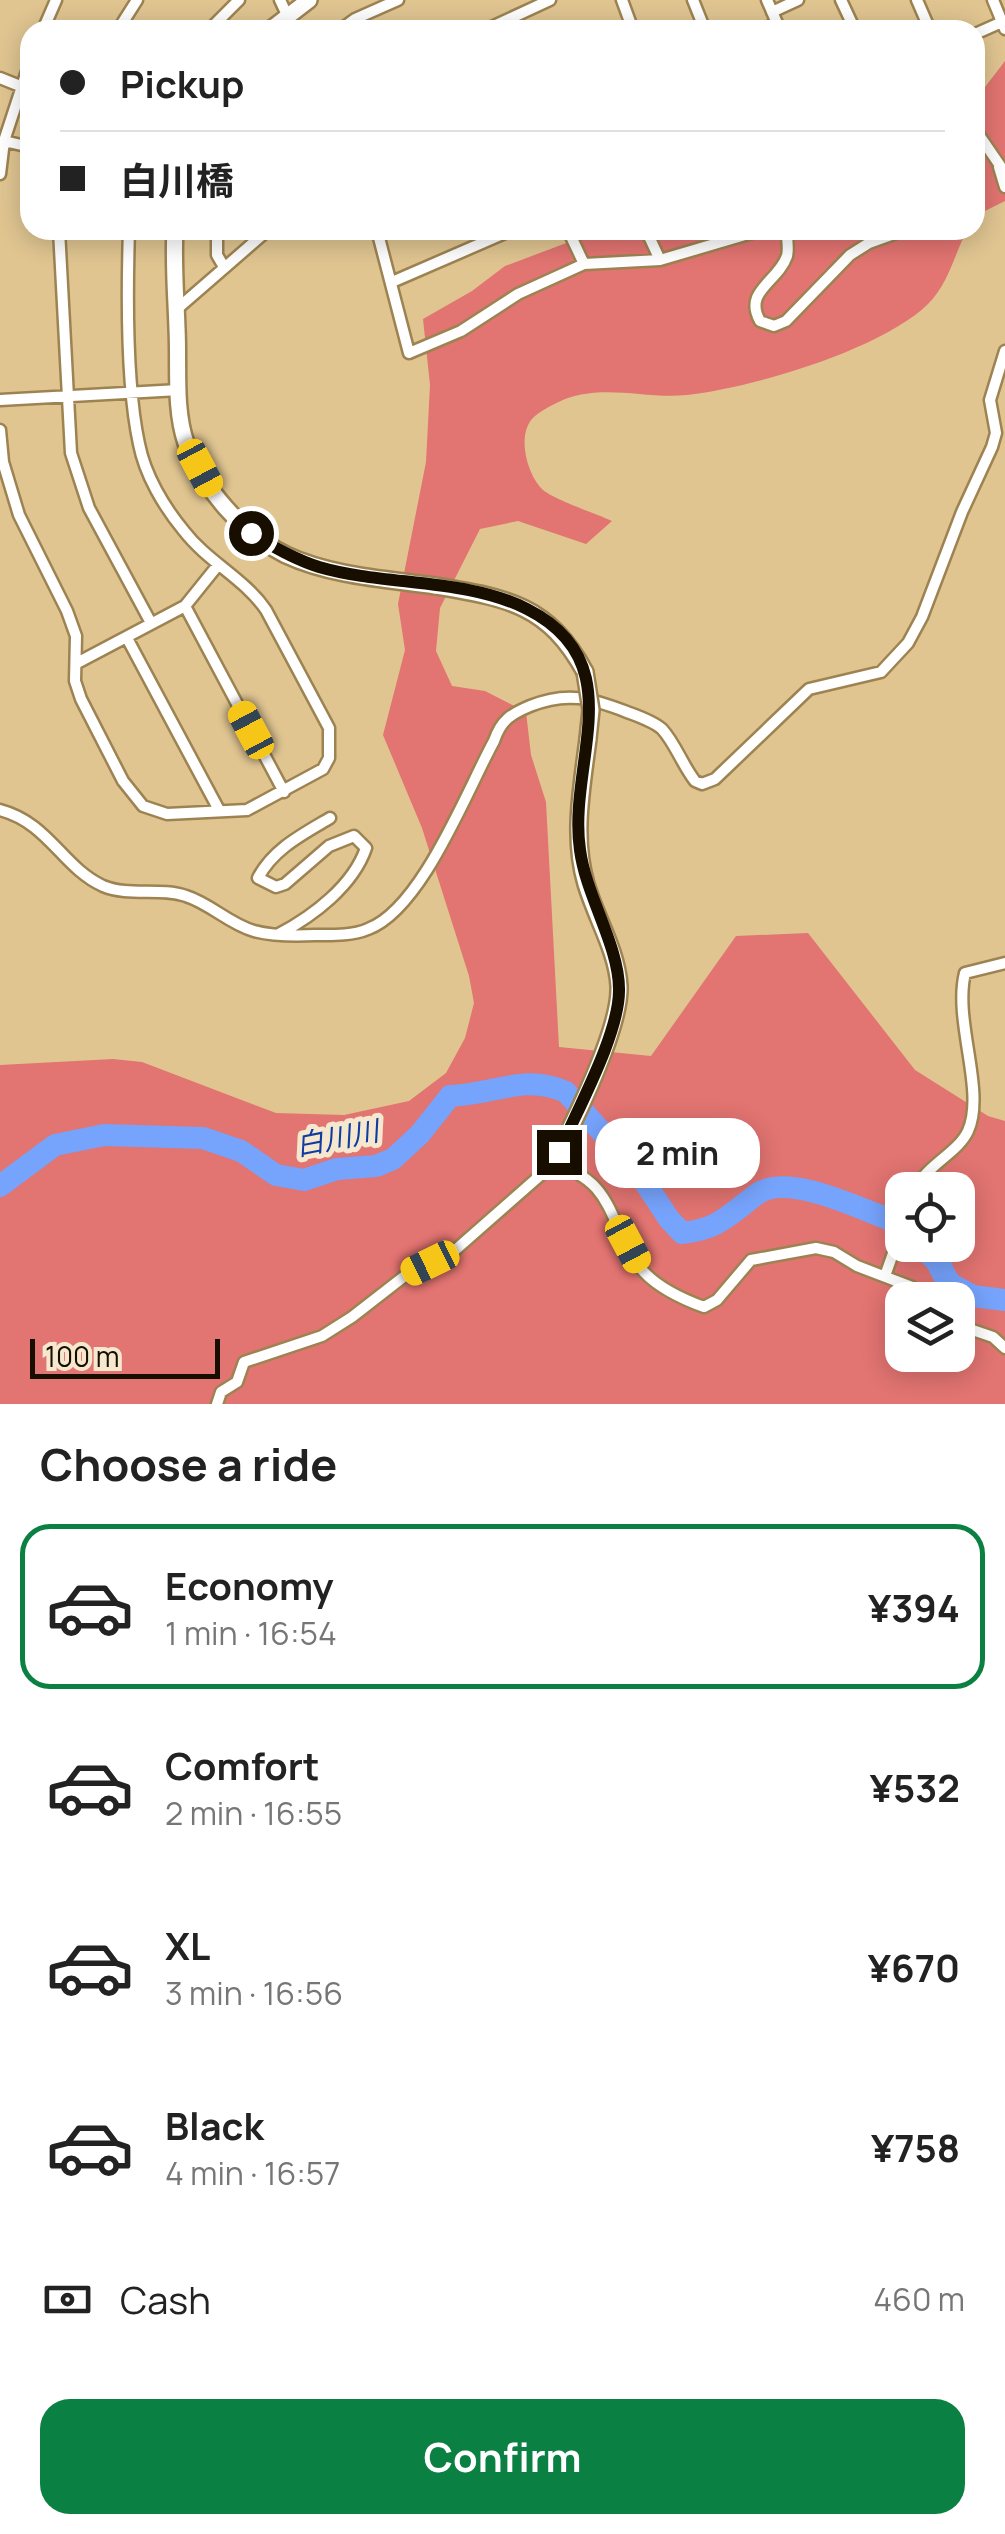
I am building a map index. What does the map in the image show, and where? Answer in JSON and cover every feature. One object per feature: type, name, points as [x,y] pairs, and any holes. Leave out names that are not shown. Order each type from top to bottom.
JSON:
[{"type":"street","points":[[219,20],[239,0]]},
{"type":"street","points":[[355,20],[398,0]]},
{"type":"street","points":[[507,20],[550,0]]},
{"type":"street","points":[[778,20],[798,0]]},
{"type":"street","points":[[993,0],[1004,26]]},
{"type":"street","points":[[0,78],[20,86],[4,141],[0,174]]},
{"type":"street","points":[[4,141],[20,145]]},
{"type":"street","points":[[985,144],[1005,173]]},
{"type":"street","points":[[998,161],[1005,186]]},
{"type":"street","points":[[59,240],[71,453],[89,508],[151,623]]},
{"type":"street","points":[[0,430],[2,462],[19,515],[68,611],[76,636],[75,681],[80,699],[124,781],[143,806],[166,814],[248,810],[322,768],[330,758],[329,728],[266,610],[256,596],[190,540],[156,489],[139,446],[132,391],[129,240]]},
{"type":"street","points":[[174,240],[179,390],[186,443],[214,494],[251,533],[285,554],[321,568],[469,592],[525,607],[553,624],[573,650],[586,672],[591,710],[579,844],[585,882],[615,964],[619,989],[606,1042],[556,1159],[453,1252],[406,1274],[322,1336],[244,1362],[237,1382],[220,1392],[216,1404]]},
{"type":"street","points":[[217,240],[217,255],[224,267]]},
{"type":"street","points":[[176,309],[256,240]]},
{"type":"street","points":[[380,240],[409,353],[461,331],[518,294],[584,264],[660,260],[734,240]]},
{"type":"street","points":[[392,282],[489,240]]},
{"type":"street","points":[[573,240],[584,264]]},
{"type":"street","points":[[651,240],[660,260]]},
{"type":"street","points":[[786,240],[787,255],[755,298],[754,311],[760,322],[774,326],[786,321],[850,255],[877,240]]},
{"type":"street","points":[[0,810],[37,827],[101,885],[172,892],[190,897],[239,926],[291,936],[356,932],[368,929],[391,912],[438,853],[499,726],[514,712],[563,695],[616,708],[661,729],[683,766],[702,784],[727,770],[774,719],[809,689],[880,672],[908,642],[992,447],[996,433],[990,400],[1005,351]]},
{"type":"street","points":[[0,400],[179,390]]},
{"type":"street","points":[[76,663],[185,606],[218,565]]},
{"type":"street","points":[[185,606],[284,792]]},
{"type":"street","points":[[126,638],[219,810]]},
{"type":"street","points":[[278,934],[307,919],[362,861],[366,848],[354,836],[329,846],[276,888],[258,878],[267,862],[330,818]]},
{"type":"street","points":[[926,1172],[967,1133],[972,1113],[961,1018],[964,973],[1005,963]]},
{"type":"street","points":[[556,1159],[593,1185],[612,1210],[642,1270],[665,1289],[704,1307],[717,1300],[751,1260],[816,1248],[834,1252],[857,1266],[900,1282]]},
{"type":"street","points":[[885,1276],[890,1262]]},
{"type":"street","points":[[975,1331],[993,1337],[1005,1348]]},
{"type":"shaded area","points":[[1005,61],[1005,201],[985,211],[985,87]]},
{"type":"shaded area","points":[[574,240],[963,240],[946,278],[928,304],[880,337],[848,351],[779,375],[714,391],[671,396],[611,392],[580,395],[535,416],[528,426],[525,445],[528,465],[542,489],[612,521],[586,544],[518,521],[480,529],[440,608],[436,651],[452,686],[485,691],[526,712],[531,755],[546,802],[559,1047],[651,1056],[736,936],[808,933],[915,1070],[988,1116],[1005,1121],[1005,1404],[0,1404],[0,1065],[113,1059],[142,1062],[276,1113],[344,1115],[409,1101],[446,1073],[465,1038],[474,1003],[469,976],[422,828],[383,735],[405,650],[398,604],[426,462],[430,385],[423,319],[472,291],[505,266]]},
{"type":"water","points":[[920,1262],[951,1262],[964,1282],[942,1282]]},
{"type":"waterway","name":"白川川","points":[[0,1186],[55,1145],[104,1135],[203,1138],[241,1151],[276,1175],[304,1180],[337,1169],[376,1166],[393,1159],[420,1134],[450,1096],[536,1084],[566,1092],[640,1175],[682,1233],[715,1224],[770,1188],[805,1190],[885,1218]]},
{"type":"waterway","name":"白川川","points":[[937,1262],[947,1282],[973,1296],[1005,1300]]},
{"type":"route","points":[[251,533],[285,554],[321,568],[452,589],[525,607],[553,624],[586,672],[591,710],[579,844],[585,882],[615,964],[619,989],[606,1042],[559,1152]]}]
